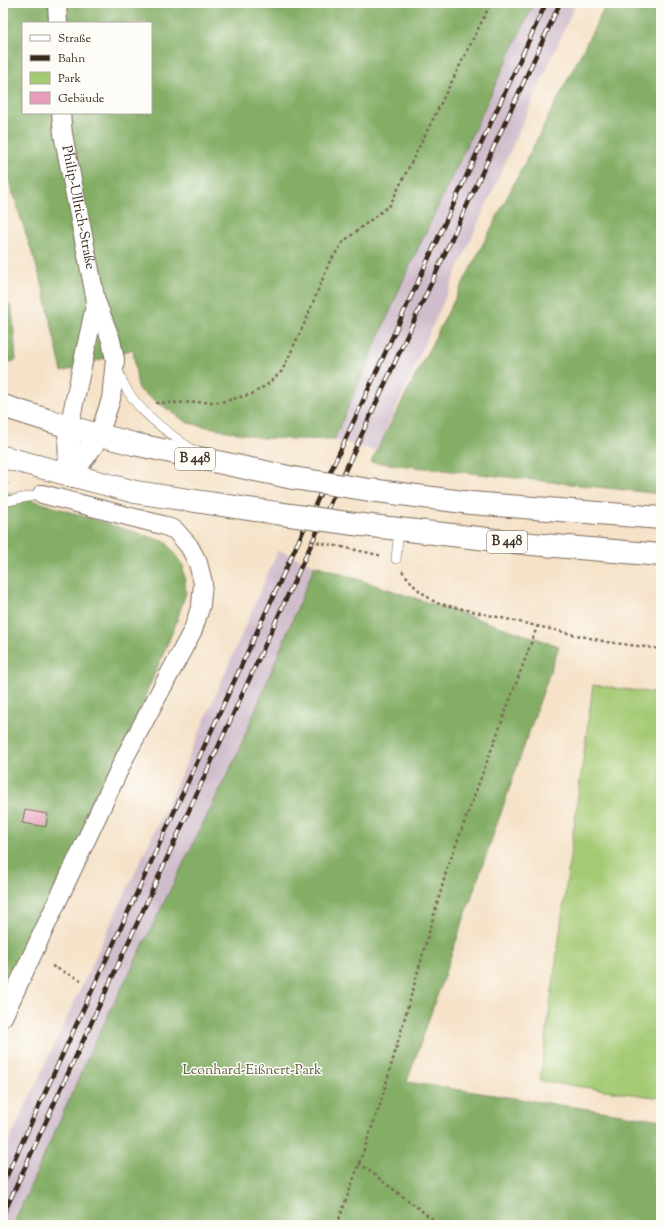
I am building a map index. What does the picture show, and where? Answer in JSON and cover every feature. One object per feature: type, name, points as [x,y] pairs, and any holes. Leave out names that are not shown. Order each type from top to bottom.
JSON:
[{"type":"main road","name":"B 448","points":[[3,406],[99,435],[206,461],[292,478],[478,504],[661,518]]},
{"type":"main road","points":[[69,427],[70,476]]},
{"type":"main road","points":[[70,476],[99,435]]},
{"type":"main road","name":"B 448","points":[[3,457],[135,492],[354,524],[532,544],[661,555]]},
{"type":"street","points":[[57,3],[58,22]]},
{"type":"street","name":"Philip-Ullrich-Straße","points":[[61,114],[63,134],[96,301],[112,340],[115,360],[111,399],[99,435]]},
{"type":"street","name":"Philip-Ullrich-Straße","points":[[69,427],[96,301]]},
{"type":"street","points":[[3,1017],[126,755],[193,630],[201,605],[203,583],[198,563],[189,546],[175,530],[156,523],[42,494]]},
{"type":"lane","points":[[115,360],[121,380],[136,403],[172,436],[206,461]]},
{"type":"lane","points":[[3,502],[42,494]]},
{"type":"lane","points":[[396,559],[399,529]]},
{"type":"path","points":[[136,403],[221,402],[252,394],[268,384],[282,371],[333,258],[344,241],[390,205],[491,3]]},
{"type":"path","points":[[342,547],[396,559],[404,576],[416,588],[436,603],[607,642],[661,650]]},
{"type":"path","points":[[337,1225],[380,1105],[446,869],[537,627]]},
{"type":"path","points":[[52,966],[81,980]]},
{"type":"path","points":[[359,1163],[440,1225]]},
{"type":"shaded area","points":[[534,3],[576,3],[377,451],[334,440],[405,276]]},
{"type":"shaded area","points":[[278,550],[315,565],[236,757],[93,1046],[12,1225],[3,1225],[3,1154],[184,768]]},
{"type":"green space","points":[[3,3],[534,3],[405,276],[334,440],[263,438],[188,423],[138,389],[133,349],[62,372],[43,287],[3,162]]},
{"type":"green space","points":[[607,3],[661,3],[661,494],[371,462]]},
{"type":"green space","points":[[3,295],[12,309],[16,360],[3,365]]},
{"type":"green space","points":[[3,491],[166,542],[183,566],[186,592],[175,626],[3,1029]]},
{"type":"green space","name":"Leonhard-Eißnert-Park","points":[[315,565],[559,646],[407,1082],[661,1120],[661,1225],[13,1225],[93,1046],[236,757]]},
{"type":"green space","points":[[593,685],[661,694],[661,1098],[540,1081]]},
{"type":"building","points":[[25,810],[48,814],[46,827],[22,823]]},
{"type":"railway","points":[[3,1184],[546,3]]},
{"type":"railway","points":[[3,1215],[560,3]]}]
